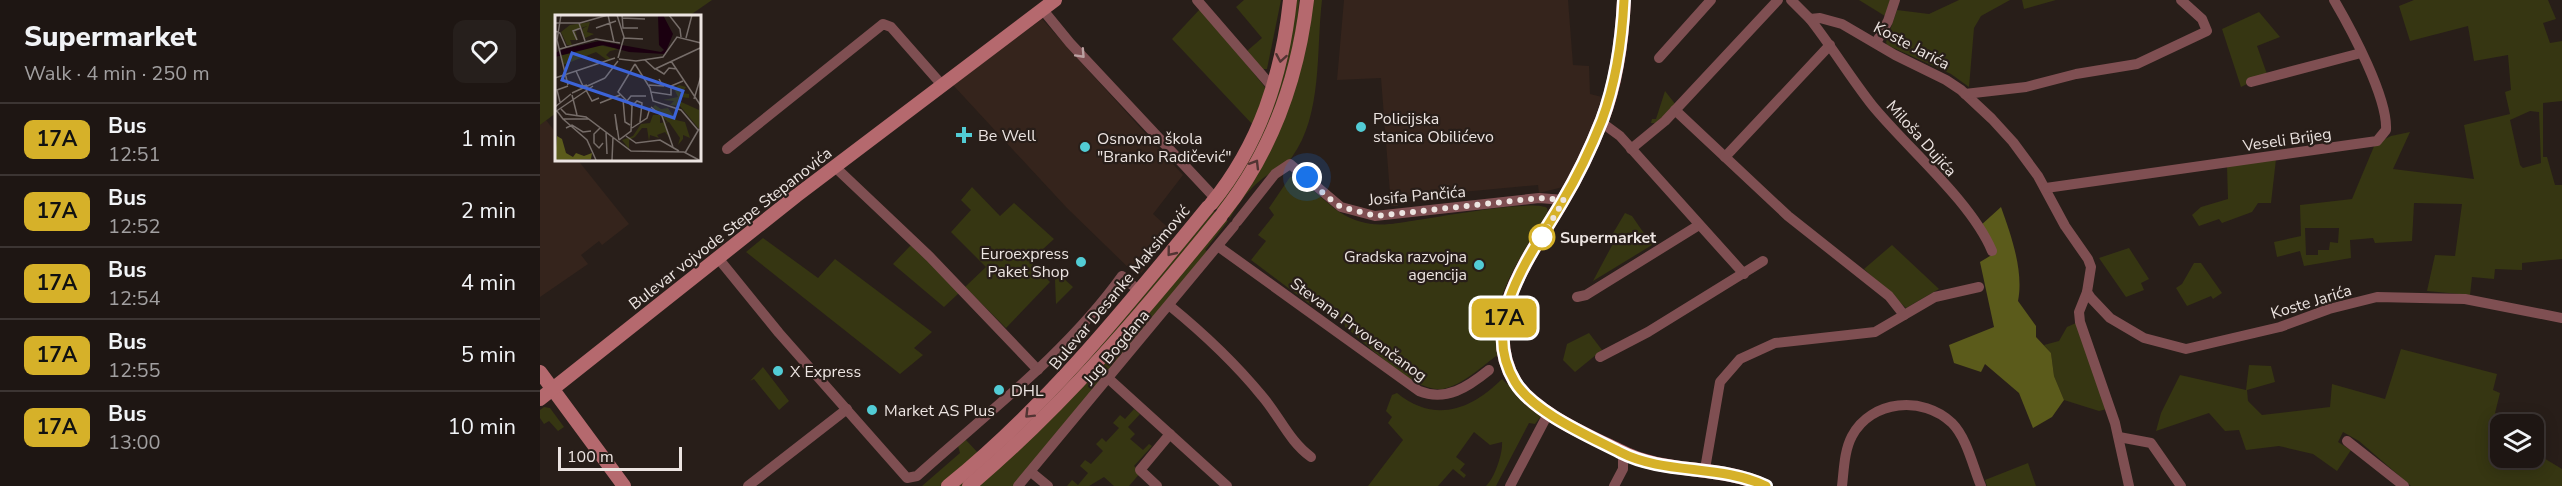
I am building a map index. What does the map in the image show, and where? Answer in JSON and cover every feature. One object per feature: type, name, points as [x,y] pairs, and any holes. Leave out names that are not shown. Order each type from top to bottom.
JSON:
[{"type":"street","name":"Bulevar vojvode Stepe Stepanovića","points":[[540,399],[835,167],[1055,0]]},
{"type":"street","points":[[1197,0],[1274,89]]},
{"type":"street","name":"Bulevar Desanke Maksimović","points":[[948,486],[1041,402],[1139,291],[1211,203],[1250,144],[1274,89],[1290,0]]},
{"type":"street","name":"Bulevar Desanke Maksimović","points":[[969,486],[1036,426],[1101,358],[1222,214],[1261,156],[1280,117],[1299,51],[1307,0]]},
{"type":"street","points":[[1624,0],[1619,52],[1601,122],[1564,200],[1520,274],[1509,298],[1503,324],[1504,348],[1511,374],[1523,394],[1549,412],[1623,453],[1667,465],[1737,475],[1765,486]]},
{"type":"street","points":[[1659,58],[1711,0]]},
{"type":"street","points":[[1631,149],[1675,110],[1778,0]]},
{"type":"street","points":[[1791,0],[1810,19]]},
{"type":"street","points":[[1876,43],[1888,21],[1895,0]]},
{"type":"street","points":[[1965,93],[2026,87],[2076,74],[2137,64],[2207,31],[2202,19],[2181,0]]},
{"type":"street","name":"Veseli Brijeg","points":[[2046,188],[2377,141],[2386,130],[2385,110],[2361,53],[2334,0]]},
{"type":"street","points":[[1043,10],[1211,203]]},
{"type":"street","name":"Koste Jarića","points":[[1810,19],[1820,18],[1842,24],[1946,80],[1965,93],[2008,136],[2046,188],[2065,226],[2091,267],[2087,292],[2079,316],[2119,437],[2129,486]]},
{"type":"street","name":"Miloša Dujića","points":[[1810,19],[1872,104],[1929,167],[1976,224],[1992,251]]},
{"type":"street","points":[[727,148],[883,24],[891,27],[942,85]]},
{"type":"street","points":[[1725,158],[1830,45]]},
{"type":"street","points":[[2251,82],[2361,53]]},
{"type":"street","points":[[1675,110],[1788,216],[1889,296],[1904,315]]},
{"type":"street","points":[[1601,122],[1620,135],[1744,274]]},
{"type":"street","name":"Josifa Pančića","points":[[1290,164],[1333,202],[1361,214],[1376,216],[1539,198],[1564,200]]},
{"type":"street","name":"Jug Bogdana","points":[[1018,486],[1219,247],[1275,174],[1290,164]]},
{"type":"street","points":[[835,167],[937,264],[1038,370]]},
{"type":"street","points":[[1577,297],[1586,295],[1699,225]]},
{"type":"street","name":"Stevana Prvovenčanog","points":[[1219,247],[1419,391],[1434,396],[1453,393],[1489,370]]},
{"type":"street","points":[[718,258],[779,333],[902,475],[911,478],[1038,370],[1074,336],[1122,276],[1139,291]]},
{"type":"street","points":[[1600,357],[1648,332],[1763,261]]},
{"type":"street","points":[[1705,469],[1720,382],[1740,359],[1775,343],[1875,332],[1935,297],[1979,287]]},
{"type":"street","name":"Koste Jarića","points":[[2087,292],[2110,318],[2125,329],[2144,338],[2179,349],[2264,331],[2329,309],[2377,297],[2465,299],[2562,318]]},
{"type":"street","points":[[1170,306],[1251,383],[1274,412],[1288,436],[1311,457]]},
{"type":"street","points":[[540,372],[623,485]]},
{"type":"street","points":[[1109,379],[1227,486]]},
{"type":"street","points":[[1842,486],[1846,453],[1856,431],[1866,420],[1883,409],[1907,404],[1921,406],[1952,423],[1963,440],[1981,486]]},
{"type":"street","points":[[748,486],[847,409]]},
{"type":"street","points":[[1510,486],[1549,412]]},
{"type":"street","points":[[1158,486],[1140,470],[1170,434]]},
{"type":"street","points":[[2119,437],[2151,443],[2181,486]]},
{"type":"street","points":[[2347,441],[2404,486]]},
{"type":"street","points":[[1614,486],[1623,469],[1623,453]]},
{"type":"street","points":[[1031,472],[1048,486]]},
{"type":"shaded area","points":[[540,0],[712,0],[690,15],[555,15],[555,114],[540,125]]},
{"type":"shaded area","points":[[1244,0],[1281,0],[1267,69],[1262,69],[1247,51],[1262,38],[1236,7]]},
{"type":"shaded area","points":[[1295,0],[1299,0],[1295,40],[1286,80],[1273,120],[1256,156],[1219,210],[1216,208],[1235,182]]},
{"type":"shaded area","points":[[1310,0],[1322,0],[1314,102],[1309,122],[1292,157],[1253,187],[1230,218],[1227,216],[1258,170]]},
{"type":"shaded area","points":[[1344,0],[1568,0],[1573,65],[1589,66],[1590,94],[1602,97],[1587,142],[1563,187],[1539,193],[1538,185],[1398,198],[1398,206],[1391,206],[1381,78],[1337,80]]},
{"type":"shaded area","points":[[1859,0],[1890,0],[1885,16]]},
{"type":"shaded area","points":[[1959,0],[2010,0],[1981,16],[1974,28],[1969,87],[1951,74],[1887,45],[1886,42],[1897,10],[1929,14]]},
{"type":"shaded area","points":[[2022,0],[2056,0],[2024,9]]},
{"type":"shaded area","points":[[2414,0],[2548,0],[2556,19],[2543,23],[2550,43],[2562,41],[2562,101],[2543,103],[2543,157],[2547,157],[2555,185],[2562,185],[2562,259],[2522,263],[2522,270],[2495,269],[2494,279],[2472,277],[2470,295],[2427,291],[2435,255],[2455,256],[2462,204],[2414,203],[2412,241],[2375,243],[2373,238],[2350,240],[2351,258],[2304,266],[2300,251],[2277,257],[2274,242],[2301,236],[2300,205],[2352,199],[2375,144],[2391,136],[2410,132],[2393,169],[2474,179],[2464,125],[2510,114],[2505,92],[2511,90],[2508,55],[2474,61],[2468,26],[2410,41],[2399,6]],"holes":[[[2530,111],[2539,112],[2541,163],[2523,168],[2520,165],[2510,120]],[[2305,228],[2339,228],[2338,243],[2330,242],[2329,250],[2318,250],[2318,255],[2306,255]]]},
{"type":"shaded area","points":[[1201,8],[1268,91],[1254,126],[1172,39]]},
{"type":"shaded area","points":[[2259,12],[2280,37],[2257,46],[2267,74],[2241,87],[2222,29]]},
{"type":"shaded area","name":"Osnovna škola \"Branko Radičević\"","points":[[1042,19],[1183,175],[1153,214],[1174,233],[1138,277],[1067,208],[953,85]]},
{"type":"shaded area","points":[[1665,91],[1676,105],[1656,123],[1651,123],[1652,119],[1656,119]]},
{"type":"shaded area","points":[[546,120],[555,132],[555,160],[578,160],[629,224],[602,245],[599,241],[581,255],[588,264],[540,297],[540,125]]},
{"type":"shaded area","points":[[2276,159],[2271,203],[2258,203],[2252,212],[2222,223],[2219,219],[2199,226],[2192,215],[2201,207],[2228,199],[2227,166]]},
{"type":"shaded area","points":[[1290,177],[1300,181],[1341,213],[1370,224],[1389,224],[1520,206],[1547,208],[1548,213],[1515,267],[1502,297],[1496,327],[1499,354],[1450,387],[1432,388],[1419,384],[1392,366],[1345,327],[1344,320],[1315,299],[1311,305],[1251,260],[1266,241],[1258,235],[1274,215],[1269,208]]},
{"type":"shaded area","points":[[972,187],[1000,216],[1014,203],[1054,239],[1030,261],[1050,282],[1006,328],[965,287],[986,267],[951,232],[971,210],[961,200]]},
{"type":"shaded area","points":[[2001,207],[2018,265],[2018,301],[2036,326],[2036,337],[2051,353],[2054,376],[2064,400],[2052,417],[2033,428],[2019,393],[1985,364],[1981,372],[1954,363],[1949,345],[1994,327],[1980,262],[1995,253],[1980,226]]},
{"type":"shaded area","points":[[1214,211],[1217,213],[1074,380],[988,464],[962,486],[954,486],[1188,242]]},
{"type":"shaded area","points":[[1625,213],[1632,216],[1652,245],[1593,281],[1616,238],[1612,235]]},
{"type":"shaded area","points":[[1224,219],[1228,221],[1205,250],[1209,252],[1013,486],[979,486],[1057,413]]},
{"type":"shaded area","points":[[763,238],[818,278],[835,259],[932,332],[914,348],[923,355],[900,374],[746,252]]},
{"type":"shaded area","points":[[911,245],[960,292],[944,307],[893,264]]},
{"type":"shaded area","points":[[1892,245],[1939,289],[1906,308],[1864,269]]},
{"type":"shaded area","points":[[2129,248],[2149,279],[2141,283],[2144,290],[2126,297],[2099,258]]},
{"type":"shaded area","points":[[2194,263],[2201,263],[2222,293],[2213,299],[2211,296],[2187,306],[2176,288],[2182,284]]},
{"type":"shaded area","points":[[1060,275],[1073,287],[1056,304],[1055,280]]},
{"type":"shaded area","points":[[2076,323],[2107,409],[2099,411],[2064,400],[2054,376],[2051,353],[2044,345],[2059,341],[2067,327]]},
{"type":"shaded area","points":[[1589,333],[1602,350],[1575,372],[1563,360],[1567,344]]},
{"type":"shaded area","points":[[2401,349],[2497,374],[2493,390],[2500,393],[2495,413],[2498,414],[2490,414],[2490,468],[2544,468],[2544,458],[2562,469],[2562,486],[2411,486],[2359,441],[2343,432],[2338,442],[2351,450],[2337,471],[2313,454],[2279,446],[2246,450],[2239,430],[2225,431],[2209,413],[2156,431],[2161,413],[2180,375],[2246,390],[2249,365],[2271,366],[2275,382],[2247,390],[2248,401],[2262,415],[2330,407],[2332,384],[2385,399]]},
{"type":"shaded area","points":[[763,367],[789,401],[779,410],[754,379],[750,381]]},
{"type":"shaded area","points":[[1502,379],[1541,416],[1535,424],[1529,423],[1496,486],[1486,486],[1497,466],[1502,442],[1490,445],[1474,432],[1456,457],[1465,464],[1460,470],[1466,475],[1464,478],[1453,469],[1438,486],[1368,486],[1403,440],[1388,423],[1392,417],[1386,411],[1392,395],[1397,393],[1425,408],[1451,409],[1477,399]]},
{"type":"shaded area","points":[[544,407],[550,408],[564,427],[558,431],[549,421],[544,424],[540,418],[540,410]]},
{"type":"shaded area","points":[[1134,409],[1140,414],[1128,427],[1135,434],[1130,439],[1143,450],[1149,444],[1152,446],[1134,466],[1141,472],[1129,486],[1114,486],[1104,477],[1089,486],[1067,486],[1072,480],[1078,485],[1088,473],[1080,466],[1085,460],[1091,464],[1103,451],[1096,444],[1102,438],[1106,442],[1119,428],[1113,423],[1120,415],[1125,419]]},
{"type":"shaded area","points":[[965,439],[979,454],[940,486],[922,486],[960,453],[958,446]]},
{"type":"shaded area","points":[[2028,463],[2036,486],[1987,486],[1985,480]]},
{"type":"bus line","name":"17A","points":[[1624,0],[1619,52],[1611,94],[1601,122],[1564,200],[1520,274],[1509,298],[1503,324],[1503,342],[1508,366],[1523,394],[1538,406],[1623,453],[1649,462],[1737,475],[1766,486]]},
{"type":"place","name":"Policijska stanica Obilićevo","points":[[1361,127]]},
{"type":"place","name":"Be Well","points":[[964,135]]},
{"type":"place","name":"Osnovna škola \"Branko Radičević\"","points":[[1085,147]]},
{"type":"place","name":"Supermarket","points":[[1542,237]]},
{"type":"place","name":"Euroexpress Paket Shop","points":[[1081,262]]},
{"type":"place","name":"Gradska razvojna agencija","points":[[1479,265]]},
{"type":"place","name":"X Express","points":[[778,371]]},
{"type":"place","name":"DHL","points":[[999,390]]},
{"type":"place","name":"Market AS Plus","points":[[872,410]]},
{"type":"route","points":[[1307,177],[1320,191],[1341,207],[1376,216],[1539,198],[1564,200],[1542,237]]}]
